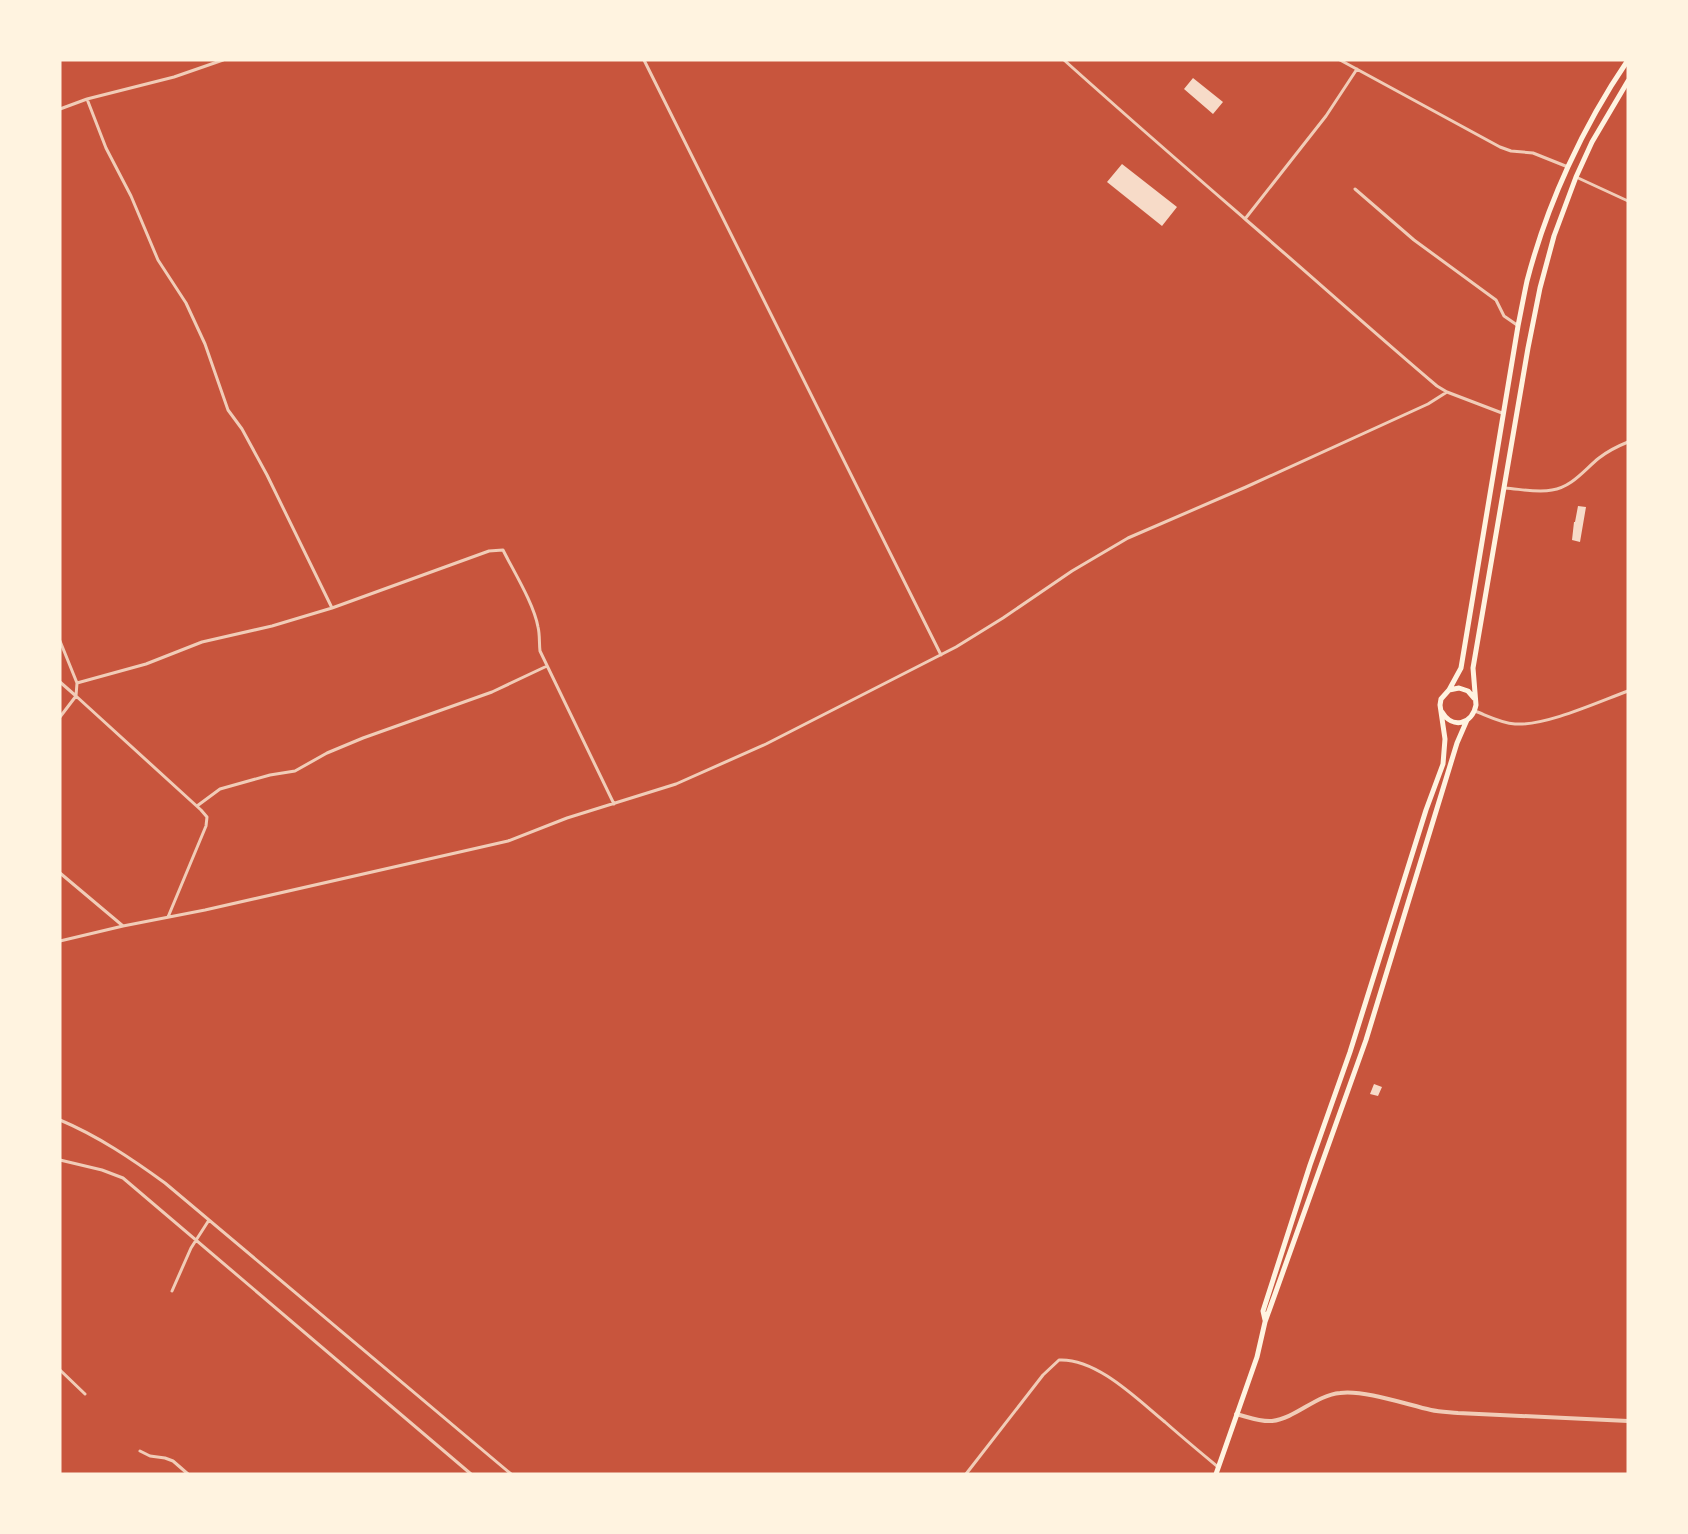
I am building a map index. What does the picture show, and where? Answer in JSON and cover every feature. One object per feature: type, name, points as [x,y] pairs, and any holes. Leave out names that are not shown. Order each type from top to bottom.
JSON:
[{"type":"highway","points":[[1467,720],[1455,723],[1445,717],[1440,705],[1461,668],[1518,326],[1528,280],[1545,224],[1568,167],[1604,96],[1628,60]]},
{"type":"highway","points":[[1216,1474],[1257,1357],[1265,1322],[1366,1040],[1457,743],[1467,720],[1475,711],[1473,668],[1540,288],[1554,236],[1576,177],[1592,142],[1628,81]]},
{"type":"highway","points":[[1449,690],[1464,688],[1475,699]]},
{"type":"highway","points":[[1265,1322],[1263,1311],[1443,764],[1445,739],[1442,711]]},
{"type":"street","points":[[60,109],[87,99],[174,77],[223,60]]},
{"type":"street","points":[[644,60],[941,655]]},
{"type":"street","points":[[1064,60],[1369,329],[1437,386],[1504,414]]},
{"type":"street","points":[[1340,60],[1500,147],[1511,151],[1533,153],[1568,167]]},
{"type":"street","points":[[1245,219],[1326,116],[1357,69]]},
{"type":"street","points":[[87,99],[106,148],[131,196],[158,260],[186,303],[228,410],[242,429],[267,475],[332,608]]},
{"type":"street","points":[[1576,177],[1628,201]]},
{"type":"street","points":[[1355,189],[1414,240],[1496,300],[1504,316],[1518,326]]},
{"type":"street","points":[[60,941],[508,841],[567,818],[676,784],[741,757],[941,655],[980,633],[1072,571],[1128,538],[1315,456],[1437,400],[1447,392]]},
{"type":"street","points":[[1504,488],[1541,491],[1567,485],[1612,448],[1628,442]]},
{"type":"street","points":[[78,683],[146,664],[202,642],[272,626],[332,608],[489,551],[503,550],[533,609],[539,629],[540,651],[614,804]]},
{"type":"street","points":[[60,641],[78,683],[76,696],[60,717]]},
{"type":"street","points":[[197,807],[220,789],[270,775],[295,771],[327,753],[492,692],[547,666]]},
{"type":"street","points":[[60,682],[207,817],[206,826],[168,917]]},
{"type":"street","points":[[1475,711],[1512,724],[1535,723],[1628,691]]},
{"type":"street","points":[[60,873],[123,926]]},
{"type":"street","points":[[60,1120],[108,1144],[165,1183],[511,1474]]},
{"type":"street","points":[[60,1160],[102,1170],[123,1178],[471,1474]]},
{"type":"street","points":[[172,1291],[190,1248],[209,1220]]},
{"type":"street","points":[[966,1474],[1043,1376],[1059,1360],[1070,1359],[1096,1370],[1128,1391],[1218,1467]]},
{"type":"street","points":[[60,1370],[85,1394]]},
{"type":"street","points":[[1236,1414],[1260,1421],[1275,1420],[1329,1396],[1350,1393],[1458,1413],[1628,1421]]},
{"type":"street","points":[[140,1451],[150,1456],[173,1461],[188,1474]]},
{"type":"building","points":[[1193,78],[1223,102],[1213,114],[1184,89]]},
{"type":"building","points":[[1122,164],[1177,207],[1162,226],[1107,182]]},
{"type":"building","points":[[1578,506],[1586,507],[1580,542],[1572,540]]},
{"type":"building","points":[[1374,1084],[1382,1087],[1378,1096],[1370,1094]]}]
